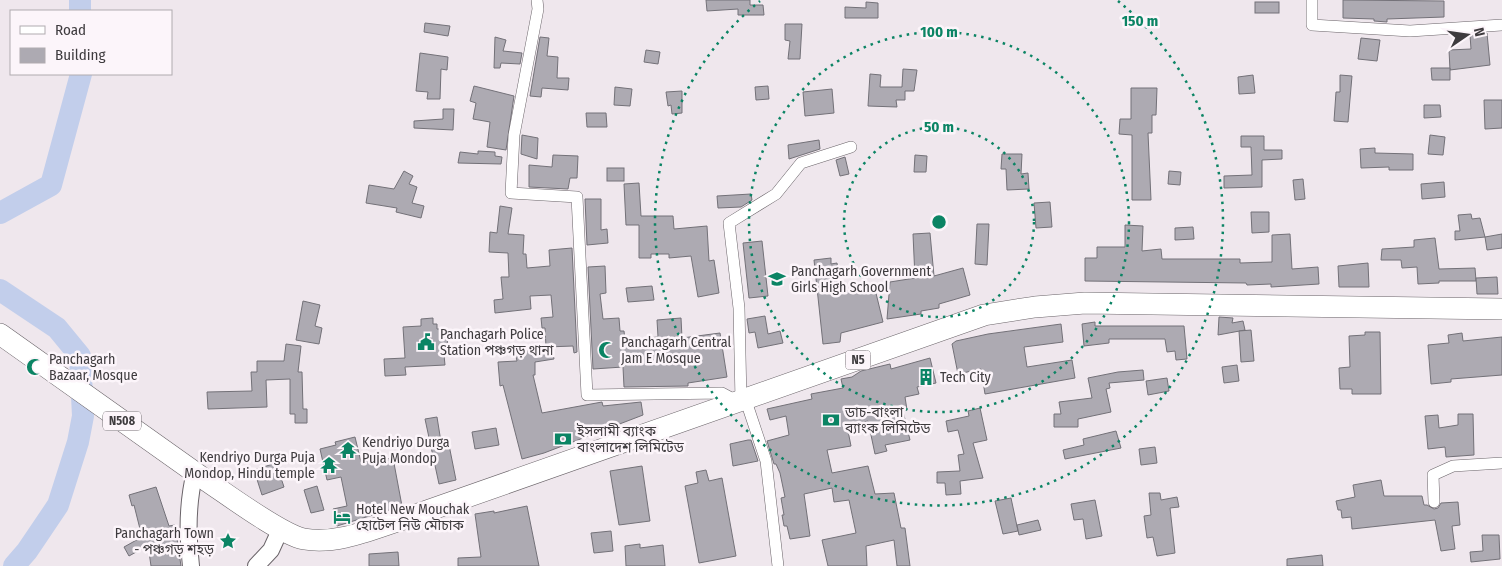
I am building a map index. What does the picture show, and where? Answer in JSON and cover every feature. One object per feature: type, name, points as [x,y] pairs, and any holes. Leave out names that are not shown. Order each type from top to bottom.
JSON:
[{"type":"highway","name":"N5","points":[[244,506],[302,539],[339,539],[407,518],[984,315],[1035,307],[1085,303],[1502,309]]},
{"type":"highway","name":"N508","points":[[0,334],[244,506]]},
{"type":"street","points":[[537,0],[538,8],[514,136],[511,192],[577,197],[587,395],[722,393],[748,406],[766,462],[778,566]]},
{"type":"street","points":[[1312,0],[1312,25],[1410,31],[1502,25]]},
{"type":"street","points":[[741,401],[739,308],[729,223],[776,194],[801,163],[851,147]]},
{"type":"street","points":[[1434,502],[1433,474],[1453,466],[1502,463]]},
{"type":"street","points":[[191,566],[187,532],[188,498],[195,472]]},
{"type":"street","points":[[256,566],[271,550],[281,528]]},
{"type":"building","points":[[706,0],[750,0],[750,5],[763,5],[764,15],[738,15],[738,9],[707,11]]},
{"type":"building","points":[[1343,0],[1444,1],[1444,17],[1387,19],[1387,22],[1374,21],[1374,19],[1343,18]]},
{"type":"building","points":[[866,2],[878,3],[878,18],[845,18],[845,7],[866,8]]},
{"type":"building","points":[[1255,2],[1279,2],[1279,13],[1255,13]]},
{"type":"building","points":[[425,23],[450,26],[448,36],[424,32]]},
{"type":"building","points":[[785,24],[802,24],[800,59],[788,59],[790,41],[785,40]]},
{"type":"building","points":[[1487,33],[1490,65],[1450,70],[1449,50],[1471,49],[1470,35]]},
{"type":"building","points":[[495,37],[506,40],[503,51],[522,53],[520,64],[501,63],[500,68],[494,68]]},
{"type":"building","points":[[540,37],[549,38],[547,56],[558,57],[557,78],[569,78],[568,90],[542,88],[541,97],[530,96]]},
{"type":"building","points":[[1361,38],[1380,40],[1377,61],[1358,59]]},
{"type":"building","points":[[646,50],[660,52],[658,64],[644,62]]},
{"type":"building","points":[[420,53],[448,57],[447,70],[441,69],[440,99],[427,99],[428,92],[416,91]]},
{"type":"building","points":[[1431,68],[1450,68],[1450,80],[1432,80]]},
{"type":"building","points":[[903,69],[917,70],[914,91],[905,91],[905,100],[896,100],[897,107],[868,106],[870,74],[881,75],[880,87],[902,87]]},
{"type":"building","points":[[1253,75],[1255,93],[1239,94],[1238,77]]},
{"type":"building","points":[[1340,75],[1352,76],[1348,122],[1334,121],[1336,92],[1340,92]]},
{"type":"building","points":[[474,86],[514,96],[506,150],[487,147],[490,122],[473,119],[476,103],[470,101]]},
{"type":"building","points":[[768,86],[769,99],[756,100],[755,87]]},
{"type":"building","points":[[615,87],[632,89],[630,106],[614,105]]},
{"type":"building","points":[[1131,88],[1157,88],[1156,115],[1152,115],[1152,133],[1148,133],[1151,200],[1132,200],[1132,135],[1119,134],[1120,119],[1131,119]]},
{"type":"building","points":[[832,89],[834,113],[805,116],[803,92]]},
{"type":"building","points":[[682,91],[682,113],[672,114],[671,105],[668,106],[666,92]]},
{"type":"building","points":[[1484,100],[1502,100],[1502,128],[1485,129]]},
{"type":"building","points":[[1424,105],[1440,105],[1441,117],[1424,118]]},
{"type":"building","points":[[443,109],[454,109],[453,130],[414,128],[414,121],[443,119]]},
{"type":"building","points":[[586,113],[606,113],[607,127],[587,127]]},
{"type":"building","points":[[522,135],[538,138],[537,159],[521,154]]},
{"type":"building","points":[[1430,135],[1445,137],[1443,155],[1428,154]]},
{"type":"building","points":[[1241,136],[1264,136],[1264,150],[1282,150],[1282,159],[1262,160],[1262,187],[1224,188],[1224,176],[1252,175],[1251,147],[1241,147]]},
{"type":"building","points":[[819,140],[820,149],[789,159],[788,145]]},
{"type":"building","points":[[1375,148],[1375,153],[1413,154],[1413,170],[1389,170],[1389,167],[1361,168],[1360,149]]},
{"type":"building","points":[[478,151],[495,152],[495,156],[502,157],[501,164],[458,163],[460,152],[478,154]]},
{"type":"building","points":[[1002,154],[1022,154],[1021,174],[1028,173],[1029,189],[1007,190],[1006,169],[1001,169]]},
{"type":"building","points":[[553,155],[578,156],[577,178],[570,178],[568,189],[529,187],[529,165],[552,167]]},
{"type":"building","points":[[915,155],[927,156],[926,172],[914,172]]},
{"type":"building","points":[[845,157],[849,174],[840,176],[836,160]]},
{"type":"building","points":[[607,168],[624,168],[624,181],[607,181]]},
{"type":"building","points":[[404,171],[413,176],[409,184],[417,187],[412,203],[424,206],[421,218],[396,212],[397,208],[366,203],[369,185],[394,189]]},
{"type":"building","points":[[1169,171],[1181,172],[1180,185],[1168,184]]},
{"type":"building","points":[[1303,179],[1305,199],[1295,200],[1293,180]]},
{"type":"building","points":[[1444,182],[1445,197],[1422,199],[1421,184]]},
{"type":"building","points":[[639,183],[641,216],[673,216],[674,229],[707,226],[709,261],[714,260],[719,293],[698,297],[691,256],[669,258],[669,254],[651,254],[651,258],[639,258],[639,225],[626,225],[624,184]]},
{"type":"building","points":[[751,194],[752,200],[741,207],[718,208],[717,196]]},
{"type":"building","points":[[585,199],[601,199],[601,230],[607,229],[608,243],[587,245]]},
{"type":"building","points":[[1050,202],[1052,227],[1036,228],[1034,203]]},
{"type":"building","points":[[500,206],[512,208],[508,234],[524,235],[523,254],[526,254],[527,268],[550,266],[549,250],[572,248],[577,352],[574,353],[573,346],[546,347],[545,328],[542,328],[541,318],[553,317],[551,295],[530,296],[531,309],[495,313],[494,300],[503,299],[501,277],[509,277],[508,253],[489,252],[490,232],[497,233]]},
{"type":"building","points":[[1251,212],[1269,212],[1269,232],[1252,233]]},
{"type":"building","points":[[1471,214],[1472,219],[1480,218],[1485,237],[1455,240],[1455,231],[1460,231],[1458,215]]},
{"type":"building","points":[[977,224],[989,224],[987,265],[975,264]]},
{"type":"building","points":[[1125,225],[1143,226],[1142,251],[1161,249],[1162,259],[1240,259],[1240,263],[1272,262],[1272,235],[1290,234],[1292,269],[1318,267],[1319,284],[1271,287],[1271,284],[1247,285],[1246,283],[1085,281],[1085,258],[1097,258],[1097,247],[1125,247]]},
{"type":"building","points":[[1193,227],[1194,239],[1175,240],[1175,228]]},
{"type":"building","points":[[930,233],[934,276],[963,268],[970,295],[939,304],[939,308],[921,311],[921,314],[887,319],[890,282],[915,278],[913,234]]},
{"type":"building","points":[[1502,234],[1502,248],[1487,250],[1485,237]]},
{"type":"building","points":[[1435,238],[1439,269],[1475,268],[1476,281],[1439,281],[1439,283],[1418,284],[1417,267],[1402,268],[1401,260],[1381,260],[1382,249],[1414,247],[1414,240]]},
{"type":"building","points":[[762,241],[768,296],[749,298],[743,243]]},
{"type":"building","points":[[831,258],[831,264],[837,263],[841,292],[874,285],[883,322],[841,333],[840,342],[823,344],[814,260]]},
{"type":"building","points":[[1368,263],[1369,287],[1339,287],[1338,266]]},
{"type":"building","points":[[605,266],[606,293],[600,294],[603,319],[619,318],[620,331],[624,331],[625,340],[658,337],[657,320],[681,318],[682,338],[720,333],[727,377],[688,383],[688,386],[624,387],[623,367],[593,369],[588,267]]},
{"type":"building","points":[[1497,277],[1498,294],[1477,294],[1476,278]]},
{"type":"building","points":[[652,286],[654,300],[628,302],[626,288]]},
{"type":"building","points":[[303,301],[320,305],[315,326],[322,328],[319,344],[296,340]]},
{"type":"building","points":[[765,316],[768,334],[780,331],[783,343],[758,348],[755,332],[749,333],[747,319]]},
{"type":"building","points":[[1219,317],[1233,318],[1232,323],[1243,321],[1245,330],[1218,335]]},
{"type":"building","name":"Panchagarh Police Station পঞ্চগড় থানা","points":[[433,318],[433,324],[437,324],[437,329],[447,329],[448,355],[444,355],[445,365],[405,367],[406,375],[385,376],[384,359],[405,358],[403,327],[421,326],[421,319]]},
{"type":"building","points":[[1095,322],[1095,326],[1184,326],[1187,359],[1176,360],[1175,351],[1167,352],[1165,339],[1109,339],[1109,343],[1084,346],[1082,324]]},
{"type":"building","points":[[1061,324],[1063,342],[1024,347],[1027,367],[1072,360],[1075,378],[985,394],[981,369],[958,374],[952,344],[956,341],[988,334]]},
{"type":"building","points":[[1251,330],[1254,361],[1241,362],[1239,331]]},
{"type":"building","points":[[1365,332],[1380,332],[1381,394],[1352,394],[1352,389],[1340,389],[1339,368],[1350,367],[1349,336],[1365,335]]},
{"type":"building","points":[[1462,333],[1463,341],[1502,337],[1502,375],[1451,379],[1451,382],[1431,384],[1428,345],[1449,343],[1448,335]]},
{"type":"building","points":[[286,344],[301,346],[298,372],[302,372],[303,409],[307,409],[307,423],[295,423],[295,414],[290,414],[290,379],[266,380],[267,407],[208,409],[207,392],[252,391],[251,372],[257,372],[257,361],[284,361]]},
{"type":"building","points":[[552,349],[554,359],[535,362],[535,375],[533,375],[542,413],[602,402],[603,406],[641,402],[643,415],[544,453],[522,459],[503,385],[500,386],[498,362],[517,361],[515,352]]},
{"type":"building","points":[[930,358],[936,383],[917,387],[919,394],[905,397],[907,410],[903,411],[910,440],[885,445],[887,451],[875,454],[868,421],[847,426],[851,446],[827,450],[832,473],[868,466],[875,494],[894,493],[901,528],[905,528],[910,566],[897,566],[894,540],[866,546],[867,566],[828,566],[822,540],[856,533],[849,500],[834,502],[832,488],[804,494],[810,536],[790,539],[787,526],[784,526],[782,515],[784,515],[781,498],[785,497],[780,473],[776,464],[774,464],[767,441],[789,435],[786,416],[770,420],[767,409],[812,399],[811,394],[843,388],[841,379],[852,377],[861,371],[890,364],[891,369]]},
{"type":"building","points":[[1237,365],[1239,381],[1224,383],[1222,367]]},
{"type":"building","points":[[1143,370],[1144,380],[1109,383],[1110,388],[1106,389],[1111,412],[1078,419],[1078,427],[1054,427],[1054,414],[1061,414],[1059,402],[1092,398],[1088,378],[1118,372]]},
{"type":"building","points":[[1167,378],[1169,391],[1148,395],[1146,381]]},
{"type":"building","points":[[980,408],[987,440],[973,443],[983,478],[960,481],[961,494],[946,495],[945,483],[937,483],[937,472],[960,471],[958,455],[964,454],[958,430],[948,432],[946,421],[969,416],[968,411]]},
{"type":"building","points":[[1458,414],[1473,414],[1474,455],[1446,457],[1445,447],[1428,449],[1425,416],[1438,415],[1439,428],[1458,425]]},
{"type":"building","points":[[437,417],[441,442],[448,440],[456,480],[439,484],[425,419]]},
{"type":"building","points":[[496,428],[499,445],[475,449],[472,432]]},
{"type":"building","points":[[1116,431],[1121,448],[1065,459],[1063,450],[1084,445],[1083,439]]},
{"type":"building","points":[[355,437],[361,462],[393,458],[402,506],[337,526],[333,509],[347,506],[341,477],[327,480],[320,449],[336,445],[335,442]]},
{"type":"building","points":[[751,440],[758,461],[733,466],[730,444]]},
{"type":"building","points":[[1155,447],[1157,463],[1141,465],[1139,449]]},
{"type":"building","points":[[276,463],[284,487],[262,495],[254,470]]},
{"type":"building","points":[[642,466],[650,521],[619,525],[610,471]]},
{"type":"building","points":[[706,470],[709,481],[722,478],[736,556],[699,563],[685,486],[698,483],[696,472]]},
{"type":"building","points":[[1381,480],[1384,496],[1422,496],[1424,505],[1434,509],[1438,508],[1441,503],[1458,502],[1460,525],[1452,526],[1455,549],[1441,551],[1435,520],[1352,529],[1351,517],[1342,518],[1341,510],[1338,510],[1336,501],[1355,497],[1353,485]]},
{"type":"building","points":[[317,486],[324,510],[311,513],[304,490]]},
{"type":"building","points":[[156,487],[169,526],[175,525],[181,566],[151,566],[149,552],[146,553],[145,547],[129,556],[124,547],[142,537],[134,505],[132,506],[129,495]]},
{"type":"building","points":[[1149,493],[1160,493],[1161,500],[1177,497],[1179,507],[1170,508],[1175,553],[1157,556],[1153,537],[1147,538],[1144,516],[1151,515]]},
{"type":"building","points":[[1011,498],[1018,531],[1003,534],[995,501]]},
{"type":"building","points":[[1095,500],[1102,536],[1086,539],[1083,519],[1074,520],[1071,504]]},
{"type":"building","points":[[527,506],[539,566],[458,566],[458,558],[481,557],[475,514],[494,511],[494,513]]},
{"type":"building","points":[[1038,520],[1041,530],[1019,535],[1017,525]]},
{"type":"building","points":[[611,531],[613,551],[594,553],[591,533]]},
{"type":"building","points":[[1482,535],[1499,535],[1500,559],[1471,562],[1470,552],[1483,551]]},
{"type":"building","points":[[640,544],[640,548],[663,545],[665,566],[626,566],[625,546]]},
{"type":"building","points":[[398,552],[399,566],[369,566],[369,554]]},
{"type":"building","points":[[1322,555],[1323,566],[1287,566],[1287,559]]},
{"type":"waterway","points":[[80,0],[80,10]]},
{"type":"waterway","points":[[0,213],[51,185],[81,75]]},
{"type":"waterway","points":[[0,290],[57,328],[80,356],[83,416],[78,442],[58,505],[27,551],[14,566]]},
{"type":"place","name":"Panchagarh Government Girls High School","points":[[777,279]]},
{"type":"place","name":"Panchagarh Police Station পঞ্চগড় থানা","points":[[426,342]]},
{"type":"place","name":"Panchagarh Central Jam E Mosque","points":[[607,350]]},
{"type":"place","name":"Panchagarh Bazaar, Mosque","points":[[35,367]]},
{"type":"place","name":"Tech City","points":[[926,377]]},
{"type":"place","name":"ডাচ-বাংলা ব্যাংক লিমিটেড","points":[[831,420]]},
{"type":"place","name":"ইসলামী ব্যাংক বাংলাদেশ লিমিটেড","points":[[563,439]]},
{"type":"place","name":"Kendriyo Durga Puja Mondop","points":[[348,450]]},
{"type":"place","name":"Kendriyo Durga Puja Mondop, Hindu temple","points":[[329,465]]},
{"type":"place","name":"Hotel New Mouchak হোটেল নিউ মৌচাক","points":[[342,517]]},
{"type":"place","name":"Panchagarh Town - পঞ্চগড় শহড়","points":[[228,541]]}]
